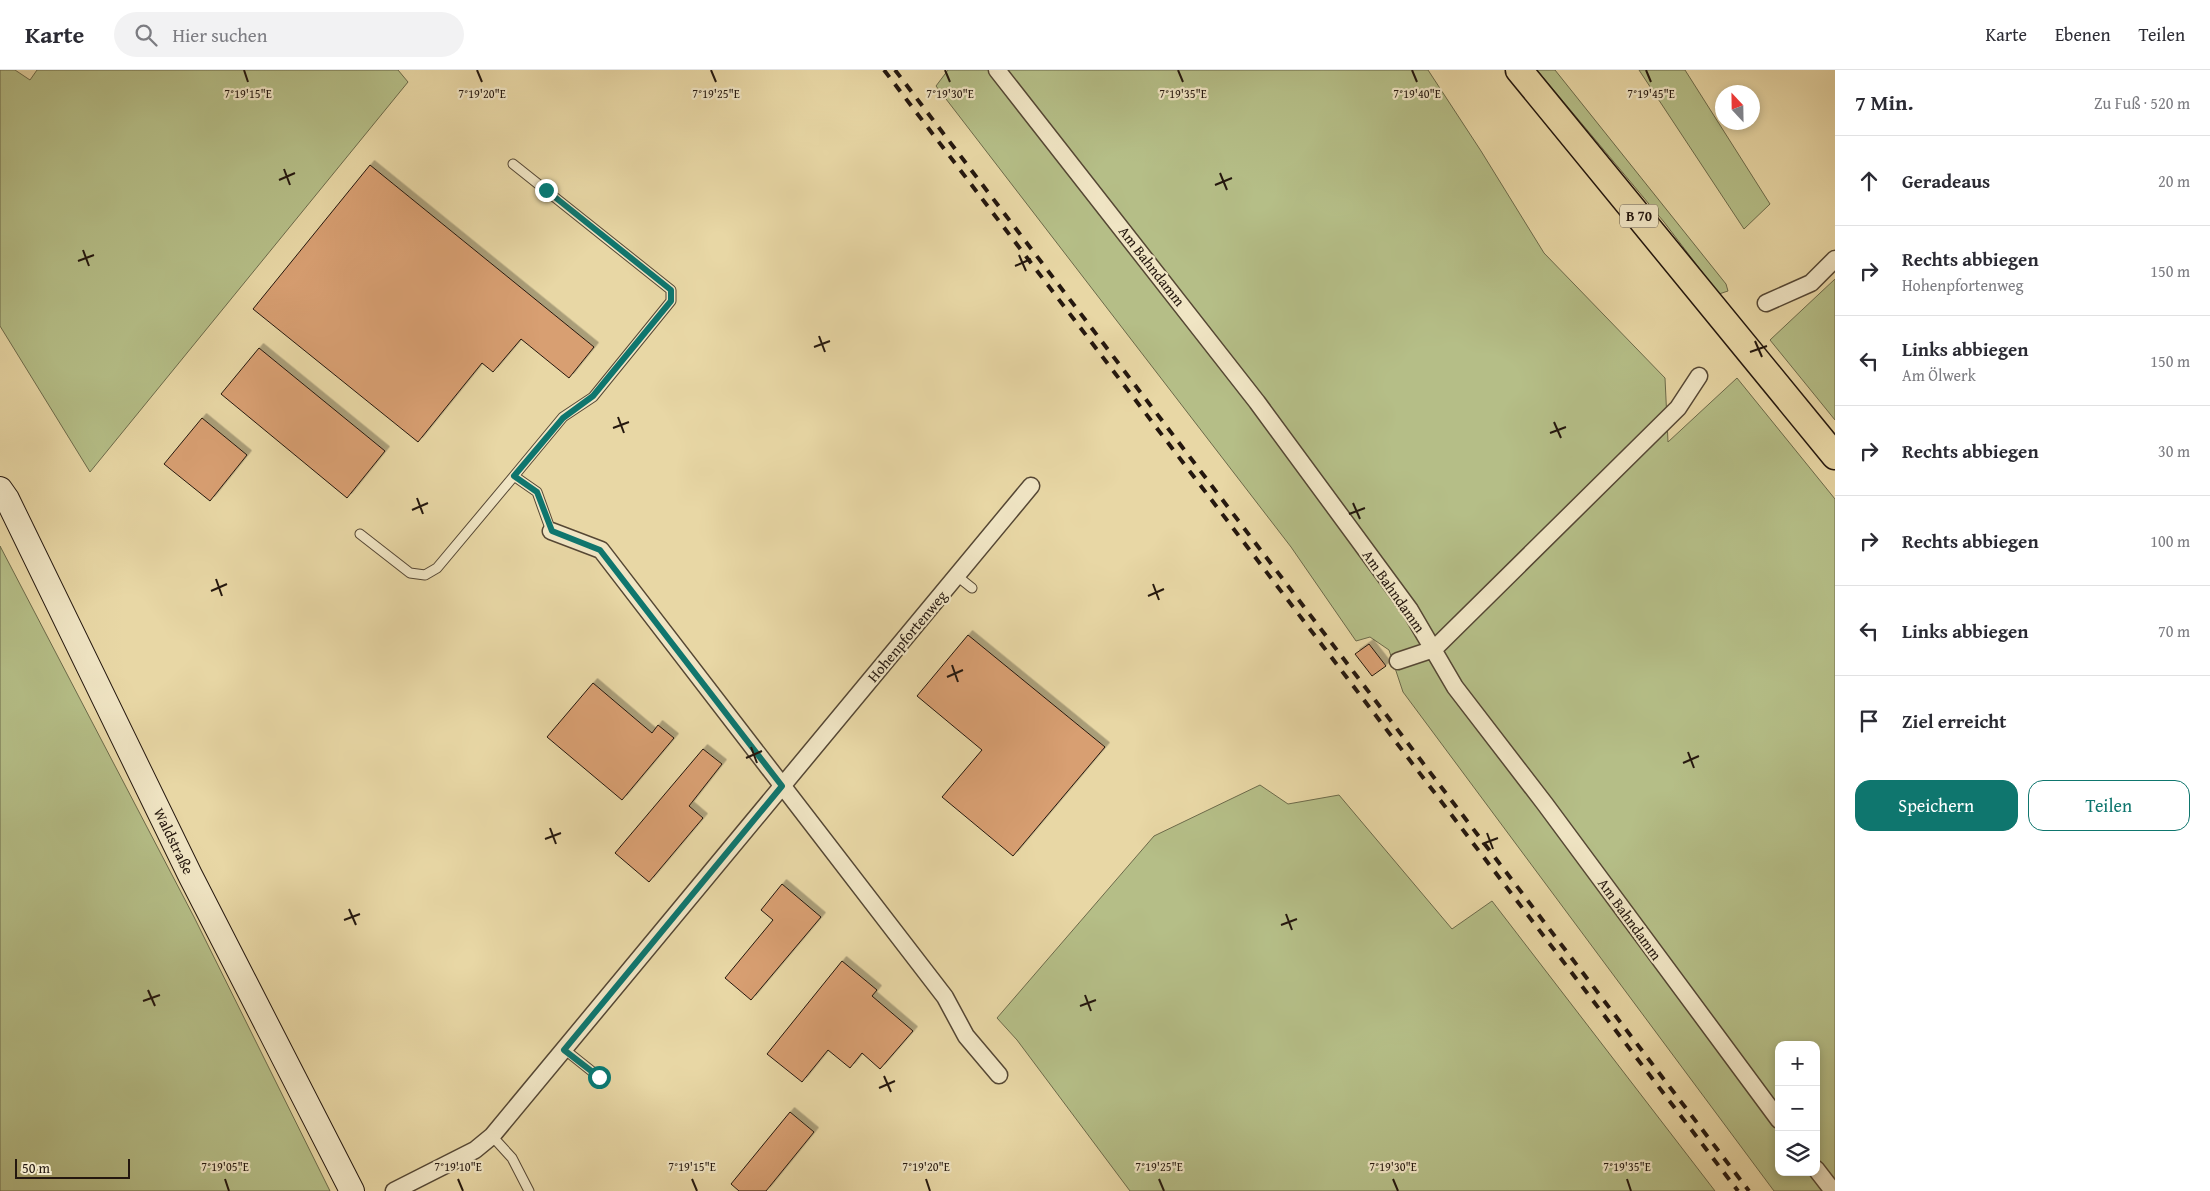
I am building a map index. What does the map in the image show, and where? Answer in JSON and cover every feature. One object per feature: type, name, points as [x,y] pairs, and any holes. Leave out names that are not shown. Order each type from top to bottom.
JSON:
[{"type":"main road","name":"B 70","points":[[1520,70],[1835,456]]},
{"type":"street","name":"Am Bahndamm","points":[[997,70],[1257,402],[1410,610],[1455,687],[1545,804],[1775,1115]]},
{"type":"street","points":[[1766,303],[1811,283],[1835,259]]},
{"type":"street","points":[[1398,661],[1434,649],[1678,408],[1698,376]]},
{"type":"street","name":"Hohenpfortenweg","points":[[394,1191],[475,1150],[492,1136],[1031,486]]},
{"type":"street","name":"Waldstraße","points":[[0,489],[12,508],[190,874],[352,1191]]},
{"type":"street","points":[[552,531],[600,550],[944,997],[966,1036],[999,1075]]},
{"type":"street","points":[[1820,1174],[1833,1191]]},
{"type":"lane","points":[[360,534],[410,574],[425,575],[437,568],[563,418],[593,396],[671,301],[671,290],[513,164]]},
{"type":"lane","points":[[514,476],[537,492],[552,531]]},
{"type":"lane","points":[[957,576],[972,588]]},
{"type":"lane","points":[[564,1050],[599,1077]]},
{"type":"lane","points":[[492,1136],[512,1158],[529,1191]]},
{"type":"green space","points":[[0,70],[15,70],[30,80],[37,70],[398,70],[408,82],[90,472],[0,326]]},
{"type":"green space","points":[[948,70],[1428,70],[1544,253],[1665,378],[1668,442],[1737,378],[1835,499],[1835,1191],[1774,1191],[1403,692],[1389,650],[1370,637],[1356,641],[1291,547],[936,86]]},
{"type":"green space","points":[[1537,70],[1555,70],[1726,284],[1728,291],[1719,294],[1664,222]]},
{"type":"green space","points":[[1639,70],[1685,70],[1715,117],[1715,130],[1723,130],[1770,204],[1744,229]]},
{"type":"green space","points":[[1835,279],[1835,420],[1770,340]]},
{"type":"green space","points":[[0,546],[194,917],[330,1191],[0,1191]]},
{"type":"green space","points":[[1260,785],[1288,804],[1339,795],[1452,929],[1492,901],[1715,1191],[1130,1191],[1017,1040],[997,1018],[1154,836]]},
{"type":"building","points":[[370,165],[594,347],[569,378],[521,339],[493,372],[482,363],[418,442],[253,309]]},
{"type":"building","points":[[259,348],[385,451],[347,498],[221,394]]},
{"type":"building","points":[[202,418],[247,455],[210,501],[164,464]]},
{"type":"building","points":[[968,635],[1105,747],[1013,856],[942,797],[982,750],[917,696]]},
{"type":"building","points":[[1369,644],[1386,666],[1372,676],[1355,654]]},
{"type":"building","points":[[593,683],[652,733],[658,725],[674,738],[622,800],[547,737]]},
{"type":"building","points":[[703,749],[722,764],[689,806],[703,818],[649,882],[615,853]]},
{"type":"building","points":[[782,884],[821,917],[751,1000],[725,978],[773,920],[761,910]]},
{"type":"building","points":[[842,961],[877,990],[872,996],[913,1031],[880,1069],[862,1053],[850,1068],[828,1050],[802,1082],[767,1054]]},
{"type":"building","points":[[790,1112],[814,1132],[766,1191],[739,1191],[731,1184]]},
{"type":"railway","points":[[884,70],[1738,1191]]},
{"type":"railway","points":[[895,70],[1749,1191]]},
{"type":"route","points":[[546,190],[671,290],[671,301],[593,396],[563,418],[514,476],[537,492],[552,531],[600,550],[782,786],[564,1050],[599,1077]]}]
